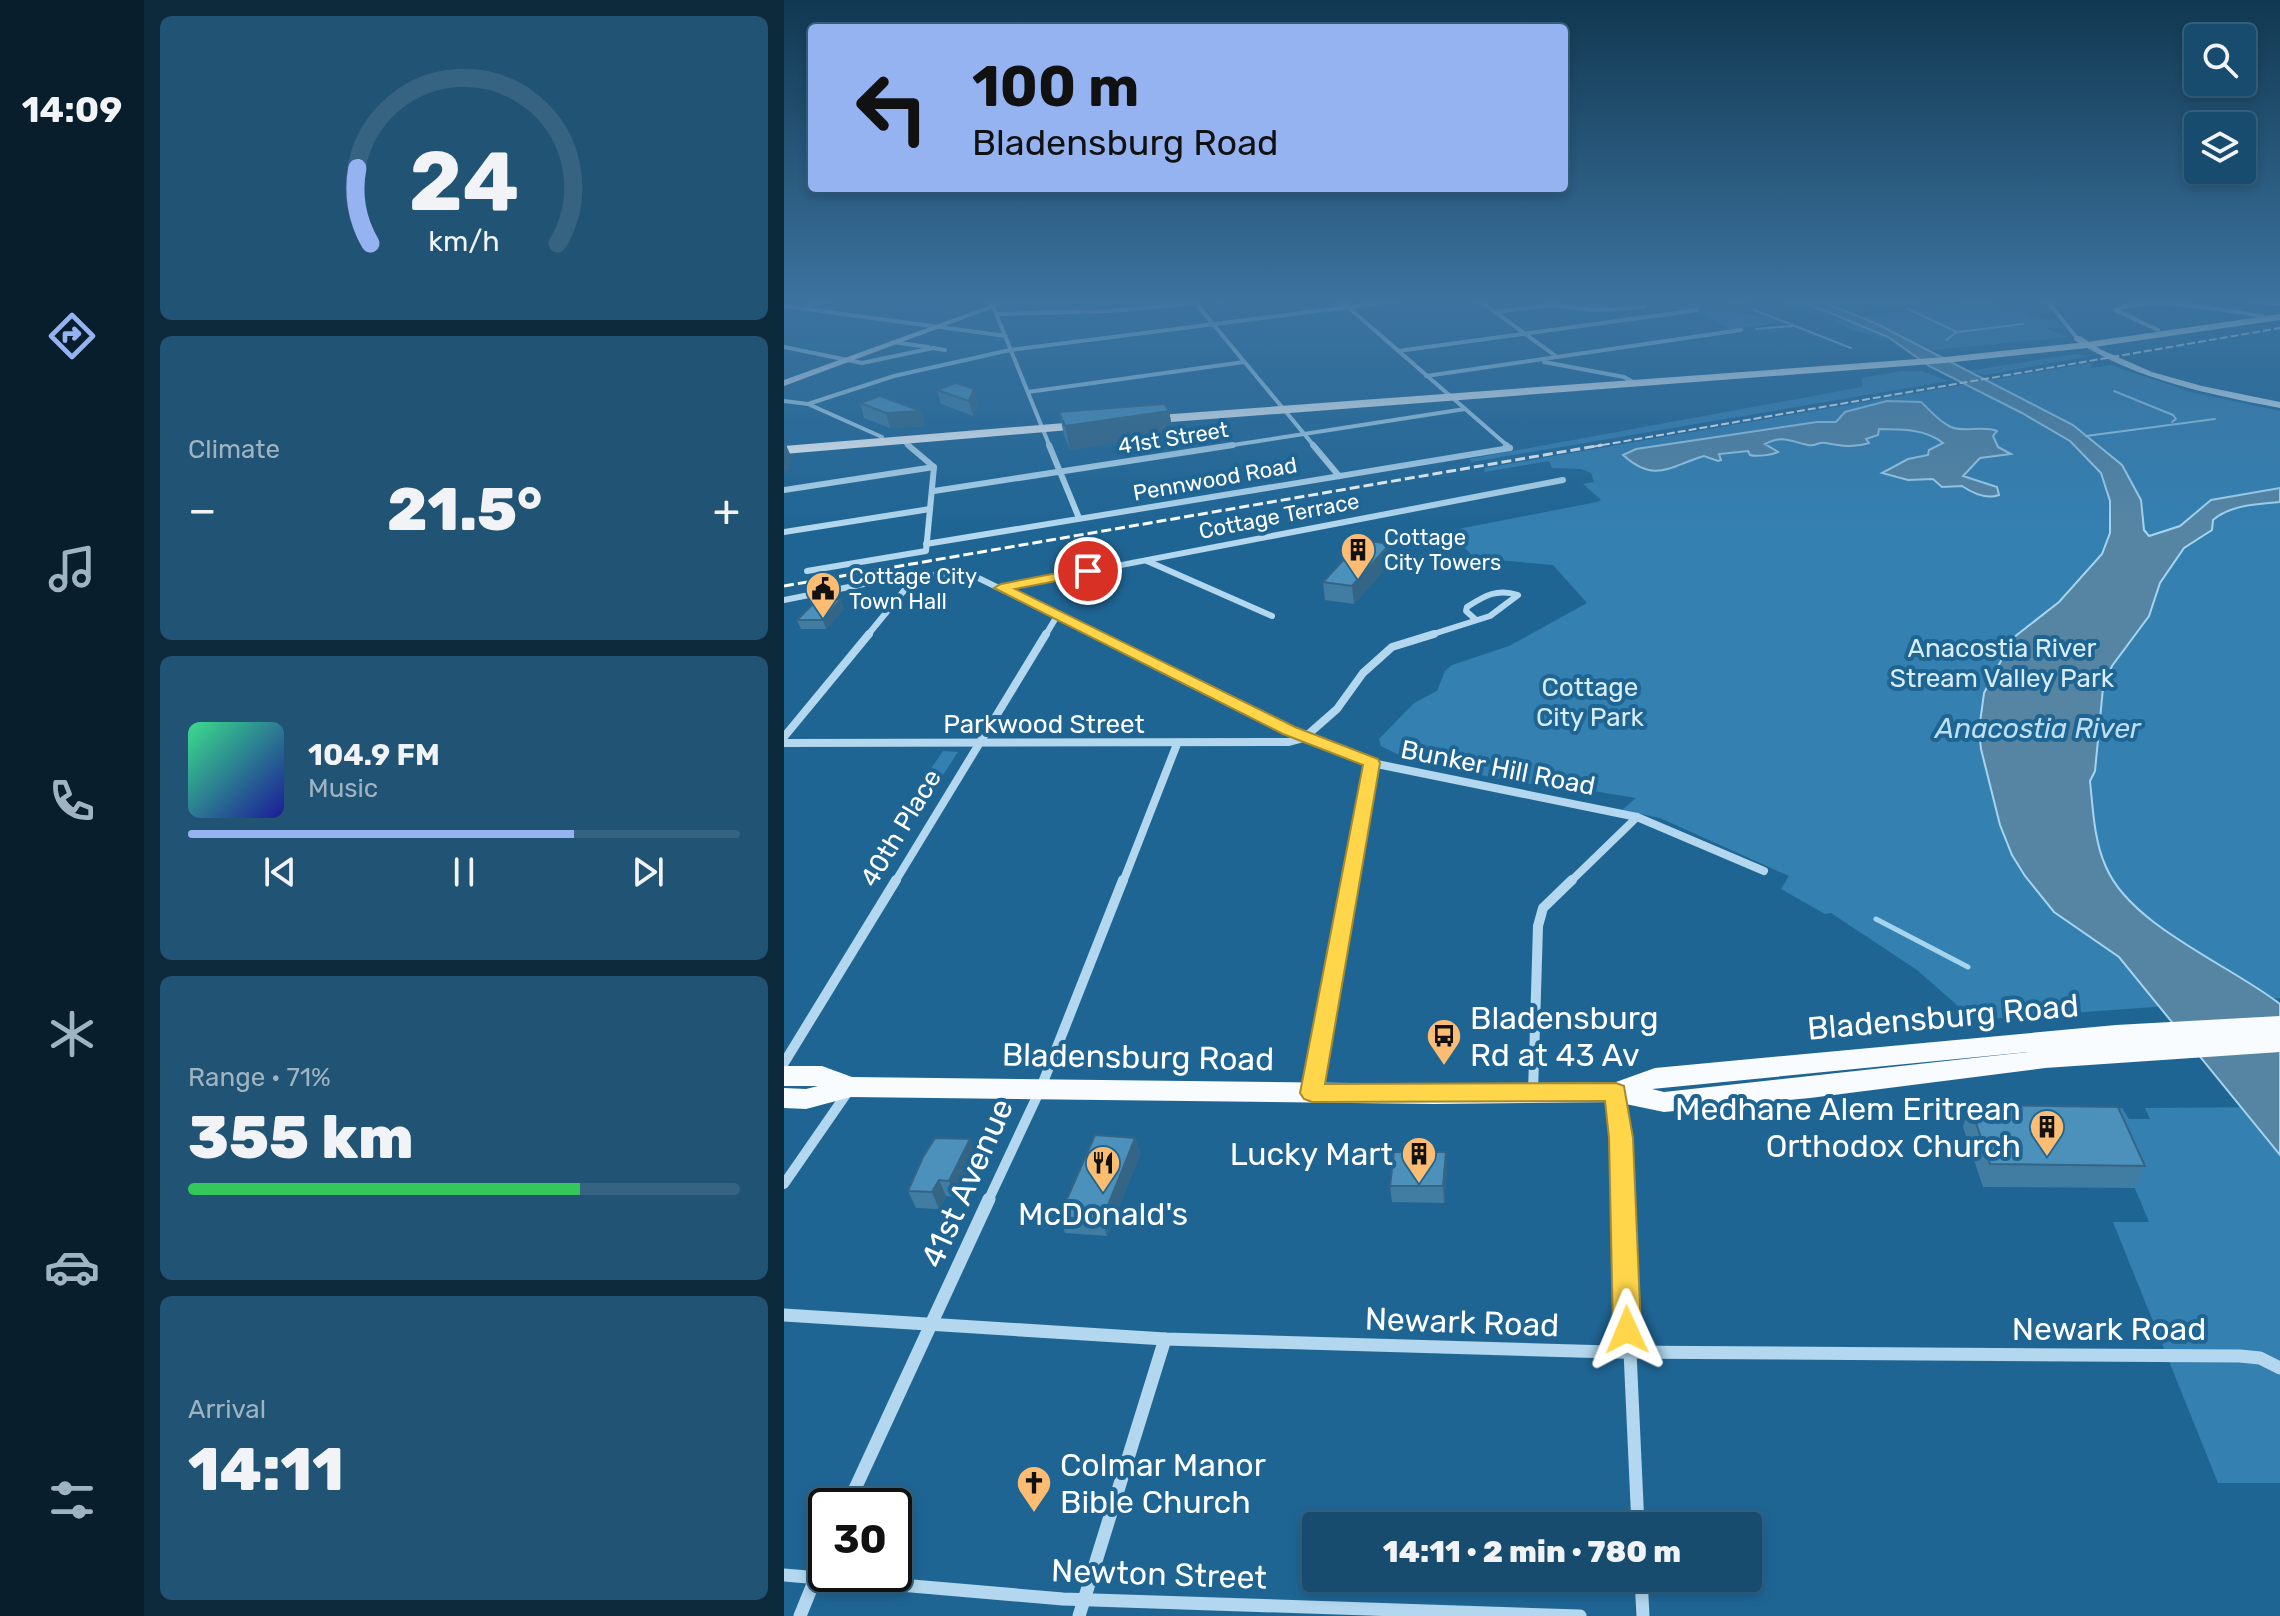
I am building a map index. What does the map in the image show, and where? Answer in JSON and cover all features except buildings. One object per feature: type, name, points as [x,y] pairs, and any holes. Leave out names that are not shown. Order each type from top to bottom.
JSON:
[{"type":"main road","points":[[1136,418],[1667,376]]},
{"type":"main road","points":[[1628,380],[1686,376]]},
{"type":"main road","points":[[2163,376],[2280,405]]},
{"type":"main road","points":[[784,447],[1106,421]]},
{"type":"main road","points":[[784,447],[902,440],[1041,426]]},
{"type":"main road","name":"Bladensburg Road","points":[[784,1098],[806,1099],[851,1087],[1312,1093],[1616,1092],[1664,1102],[1741,1096],[2280,1025]]},
{"type":"main road","name":"Bladensburg Road","points":[[2159,1041],[2280,1043]]},
{"type":"main road","name":"Bladensburg Road","points":[[784,1076],[822,1076],[851,1087]]},
{"type":"street","points":[[808,404],[893,376]]},
{"type":"street","points":[[1021,376],[1079,518]]},
{"type":"street","points":[[1028,392],[1140,376]]},
{"type":"street","points":[[1256,376],[1339,476]]},
{"type":"street","points":[[1427,376],[1465,409]]},
{"type":"street","points":[[1611,376],[1628,380]]},
{"type":"street","points":[[784,401],[808,404],[882,437]]},
{"type":"street","name":"41st Street","points":[[934,491],[1465,409]]},
{"type":"street","name":"Pennwood Road","points":[[807,571],[1079,518],[1510,448],[1465,409]]},
{"type":"street","points":[[902,440],[934,467],[926,547]]},
{"type":"street","points":[[784,490],[934,467]]},
{"type":"street","name":"Cottage Terrace","points":[[1001,588],[1563,480]]},
{"type":"street","points":[[784,532],[930,509]]},
{"type":"street","points":[[1146,560],[1272,616]]},
{"type":"street","name":"Bunker Hill Road","points":[[916,575],[968,573],[1304,738],[1372,763],[1637,817],[1764,871]]},
{"type":"street","points":[[784,600],[916,575]]},
{"type":"street","points":[[784,737],[916,575]]},
{"type":"street","points":[[1304,738],[1337,709],[1363,673],[1392,647],[1490,616],[1518,595],[1503,589],[1495,590],[1467,607],[1466,611],[1475,619]]},
{"type":"street","name":"40th Place","points":[[784,1063],[1057,616]]},
{"type":"street","name":"Parkwood Street","points":[[784,743],[1177,744],[1289,742],[1304,738]]},
{"type":"street","name":"41st Avenue","points":[[856,1488],[1040,1090],[1177,744]]},
{"type":"street","points":[[1312,1093],[1372,763]]},
{"type":"street","points":[[1533,1094],[1538,926],[1543,908],[1637,817]]},
{"type":"street","points":[[784,1184],[851,1087]]},
{"type":"street","points":[[1616,1092],[1622,1153],[1637,1512]]},
{"type":"street","name":"Newark Road","points":[[784,1315],[1165,1339],[1629,1353],[2240,1356],[2260,1358],[2280,1368]]},
{"type":"street","points":[[1079,1616],[1165,1339]]},
{"type":"street","name":"Newton Street","points":[[784,1575],[808,1576]]},
{"type":"street","name":"Newton Street","points":[[912,1585],[1083,1600],[1580,1616]]},
{"type":"street","points":[[800,1616],[810,1592]]},
{"type":"street","points":[[1642,1592],[1643,1616]]},
{"type":"green space","points":[[1936,376],[1949,381],[1472,462],[1469,459],[1862,387],[1862,378]]},
{"type":"green space","name":"Anacostia River Stream Valley Park","points":[[2012,376],[2144,376],[2191,392],[2280,411],[2280,998],[1974,1020],[1917,970],[1831,913],[1825,914],[1781,889],[1789,876],[1660,818],[1622,810],[1636,798],[1587,790],[1545,777],[1531,784],[1494,778],[1399,755],[1381,746],[1379,739],[1414,703],[1437,691],[1445,671],[1452,665],[1509,646],[1587,603],[1553,565],[1475,558],[1448,531],[1597,502],[1601,500],[1583,484],[1594,482],[1591,473],[1581,469],[1552,468],[1549,461],[1484,472],[1485,468]]},
{"type":"green space","points":[[943,751],[958,752],[928,798],[911,798]]},
{"type":"green space","points":[[2280,1107],[2280,1483],[2218,1483],[2113,1222],[2149,1222],[2102,1109],[2122,1108],[2129,1119],[2150,1119],[2145,1108]]},
{"type":"water","name":"Anacostia River","points":[[1950,376],[1979,376],[2073,425],[2122,465],[2141,500],[2144,530],[2149,536],[2180,526],[2211,500],[2280,488],[2280,502],[2236,508],[2213,520],[2212,530],[2184,548],[2160,583],[2149,616],[2112,666],[2103,688],[2095,771],[2090,781],[2099,847],[2106,867],[2119,888],[2159,926],[2280,1004],[2280,1155],[2119,957],[2054,912],[2025,876],[2012,855],[2000,825],[1981,749],[1979,730],[1984,693],[2013,638],[2059,602],[2102,554],[2110,533],[2110,501],[2101,473],[2070,441]]},
{"type":"water","points":[[1887,401],[1921,402],[1942,422],[1956,429],[1997,431],[1993,436],[1998,447],[2011,454],[1980,458],[1963,476],[1997,487],[1999,495],[1984,496],[1962,486],[1942,487],[1933,479],[1908,480],[1882,473],[1908,459],[1928,455],[1929,450],[1943,443],[1921,432],[1904,430],[1879,429],[1878,435],[1866,439],[1869,443],[1853,446],[1777,440],[1765,444],[1778,452],[1772,454],[1753,456],[1748,451],[1719,454],[1721,460],[1718,461],[1704,456],[1654,471],[1634,464],[1623,455],[1636,449],[1817,422],[1836,422],[1845,412]]},
{"type":"waterway","points":[[2114,391],[2173,415],[2176,419],[2172,422]]},
{"type":"waterway","points":[[2086,436],[2215,419]]},
{"type":"waterway","points":[[1876,919],[1968,967]]},
{"type":"railway","points":[[1591,447],[2000,376]]},
{"type":"railway","points":[[784,586],[1602,445]]},
{"type":"place","name":"Cottage City Towers","points":[[1358,581]]},
{"type":"place","name":"Cottage City Town Hall","points":[[823,620]]},
{"type":"place","name":"Bladensburg Rd at 43 Av","points":[[1444,1067]]},
{"type":"place","name":"Medhane Alem Eritrean Orthodox Church","points":[[2047,1158]]},
{"type":"place","name":"Lucky Mart","points":[[1419,1185]]},
{"type":"place","name":"McDonald's","points":[[1103,1194]]},
{"type":"place","name":"Colmar Manor Bible Church","points":[[1034,1514]]},
{"type":"route","points":[[1088,571],[1001,588],[1304,738],[1372,763],[1312,1093],[1616,1092],[1626,1245],[1627,1330]]},
{"type":"park label","name":"Cottage City Park","points":[[1590,702]]}]
